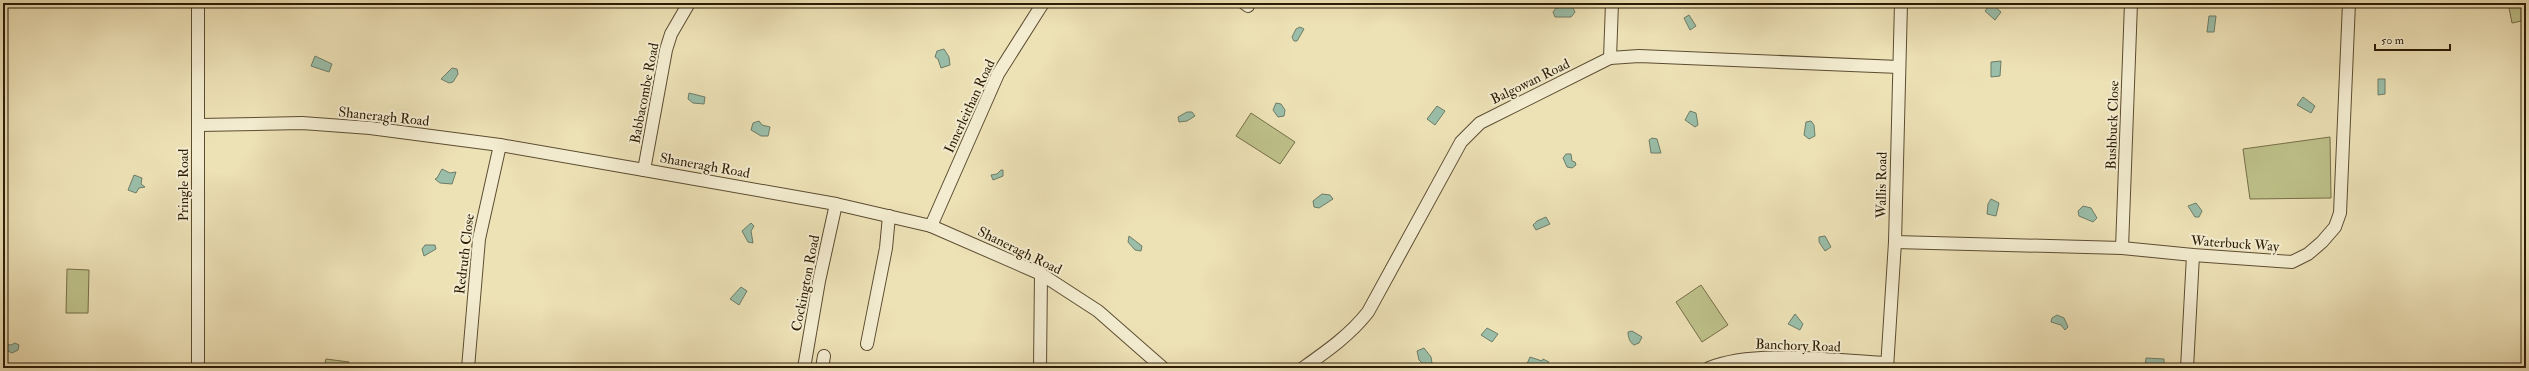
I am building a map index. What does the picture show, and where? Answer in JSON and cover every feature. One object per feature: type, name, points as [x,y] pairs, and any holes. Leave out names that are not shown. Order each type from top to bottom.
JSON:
[{"type":"street","name":"Pringle Road","points":[[198,3],[198,368]]},
{"type":"street","name":"Babbacombe Road","points":[[644,170],[666,50],[671,34],[689,3]]},
{"type":"street","name":"Innerleithan Road","points":[[931,226],[998,74],[1042,3]]},
{"type":"street","points":[[1610,58],[1612,3]]},
{"type":"street","name":"Wallis Road","points":[[1887,365],[1895,242],[1901,3]]},
{"type":"street","name":"Bushbuck Close","points":[[2122,248],[2131,3]]},
{"type":"street","name":"Waterbuck Way","points":[[1895,242],[2122,248],[2193,256],[2292,262],[2308,254],[2335,227],[2340,213],[2349,3]]},
{"type":"street","name":"Balgowan Road","points":[[1303,368],[1340,341],[1356,327],[1368,312],[1461,142],[1470,131],[1480,123],[1610,58],[1639,56],[1899,67]]},
{"type":"street","name":"Shaneragh Road","points":[[198,125],[317,124],[370,128],[500,145],[836,204],[931,226],[1040,274],[1098,311],[1163,368]]},
{"type":"street","name":"Redruth Close","points":[[468,368],[478,239],[500,145]]},
{"type":"street","name":"Cockington Road","points":[[804,368],[819,281],[836,204]]},
{"type":"street","points":[[867,344],[886,248],[889,216]]},
{"type":"street","points":[[2187,368],[2193,256]]},
{"type":"street","points":[[1040,274],[1040,368]]},
{"type":"street","points":[[822,368],[824,356]]},
{"type":"street","name":"Banchory Road","points":[[1709,368],[1740,359],[1762,358],[1887,365]]},
{"type":"shaded area","points":[[1991,3],[2001,12],[1995,20],[1985,11]]},
{"type":"shaded area","points":[[2508,3],[2526,3],[2526,20],[2512,23]]},
{"type":"shaded area","points":[[1572,6],[1575,12],[1571,17],[1555,17],[1553,12],[1556,8]]},
{"type":"shaded area","points":[[1689,15],[1696,26],[1690,30],[1684,18]]},
{"type":"shaded area","points":[[2209,16],[2216,16],[2214,32],[2207,32]]},
{"type":"shaded area","points":[[1300,27],[1304,29],[1297,41],[1294,41],[1292,37],[1296,29]]},
{"type":"shaded area","points":[[944,49],[949,57],[950,65],[941,68],[938,59],[935,57],[937,51]]},
{"type":"shaded area","points":[[315,56],[332,64],[329,72],[311,66]]},
{"type":"shaded area","points":[[2001,61],[2000,76],[1991,77],[1991,62]]},
{"type":"shaded area","points":[[452,68],[457,69],[458,74],[453,82],[449,83],[441,79]]},
{"type":"shaded area","points":[[2378,79],[2385,79],[2385,94],[2378,95]]},
{"type":"shaded area","points":[[689,93],[705,97],[704,104],[693,103],[688,99]]},
{"type":"shaded area","points":[[2303,97],[2315,106],[2311,113],[2297,105]]},
{"type":"shaded area","points":[[1276,103],[1281,104],[1285,110],[1284,116],[1278,117],[1273,110]]},
{"type":"shaded area","points":[[1437,106],[1445,111],[1435,125],[1427,119]]},
{"type":"shaded area","points":[[1690,111],[1696,113],[1698,125],[1695,127],[1685,120]]},
{"type":"shaded area","points":[[1187,112],[1192,112],[1195,116],[1187,121],[1179,122],[1178,117]]},
{"type":"shaded area","points":[[1251,113],[1295,142],[1280,164],[1236,136]]},
{"type":"shaded area","points":[[759,121],[762,125],[770,127],[768,136],[761,136],[751,130],[753,123]]},
{"type":"shaded area","points":[[1811,121],[1814,125],[1815,136],[1809,139],[1804,135],[1806,122]]},
{"type":"shaded area","points":[[2330,137],[2331,198],[2250,199],[2243,149]]},
{"type":"shaded area","points":[[1652,138],[1657,139],[1661,153],[1651,153],[1649,140]]},
{"type":"shaded area","points":[[1566,154],[1571,154],[1572,161],[1575,162],[1576,165],[1572,168],[1567,167],[1563,158]]},
{"type":"shaded area","points":[[442,169],[450,173],[456,172],[452,184],[440,183],[435,179]]},
{"type":"shaded area","points":[[1003,170],[1003,176],[993,180],[991,175],[997,174]]},
{"type":"shaded area","points":[[134,175],[142,178],[141,184],[145,187],[139,188],[136,193],[128,190]]},
{"type":"shaded area","points":[[1322,194],[1330,195],[1333,199],[1319,208],[1314,207],[1313,201]]},
{"type":"shaded area","points":[[1991,199],[1999,203],[1996,216],[1987,214],[1988,204]]},
{"type":"shaded area","points":[[2196,203],[2202,211],[2199,217],[2195,217],[2188,206]]},
{"type":"shaded area","points":[[2083,206],[2091,208],[2097,218],[2093,222],[2079,216],[2078,211]]},
{"type":"shaded area","points":[[1546,217],[1550,224],[1536,230],[1533,225],[1537,221]]},
{"type":"shaded area","points":[[751,223],[754,226],[751,231],[753,243],[748,242],[742,231]]},
{"type":"shaded area","points":[[1129,236],[1142,246],[1141,251],[1135,250],[1128,242]]},
{"type":"shaded area","points":[[1825,236],[1831,247],[1825,251],[1819,242],[1819,237]]},
{"type":"shaded area","points":[[425,245],[435,245],[436,249],[424,256],[422,249]]},
{"type":"shaded area","points":[[67,269],[89,270],[88,313],[66,313]]},
{"type":"shaded area","points":[[1701,285],[1728,325],[1702,342],[1676,302]]},
{"type":"shaded area","points":[[741,287],[747,291],[739,305],[730,299]]},
{"type":"shaded area","points":[[1795,314],[1803,324],[1800,330],[1788,324]]},
{"type":"shaded area","points":[[2057,315],[2064,318],[2068,327],[2065,330],[2061,325],[2051,322],[2052,318]]},
{"type":"shaded area","points":[[1487,328],[1498,334],[1492,342],[1481,335]]},
{"type":"shaded area","points":[[1632,331],[1642,337],[1639,343],[1634,345],[1630,341],[1628,334],[1628,332]]},
{"type":"shaded area","points":[[15,343],[19,345],[18,350],[12,353],[4,349],[4,344],[11,345]]},
{"type":"shaded area","points":[[1424,348],[1431,357],[1432,363],[1425,366],[1419,360],[1417,351]]},
{"type":"shaded area","points":[[1530,357],[1542,361],[1543,359],[1549,362],[1545,368],[1526,366]]},
{"type":"shaded area","points":[[2146,358],[2164,359],[2164,368],[2145,368]]},
{"type":"shaded area","points":[[326,359],[349,362],[348,368],[324,368]]}]
